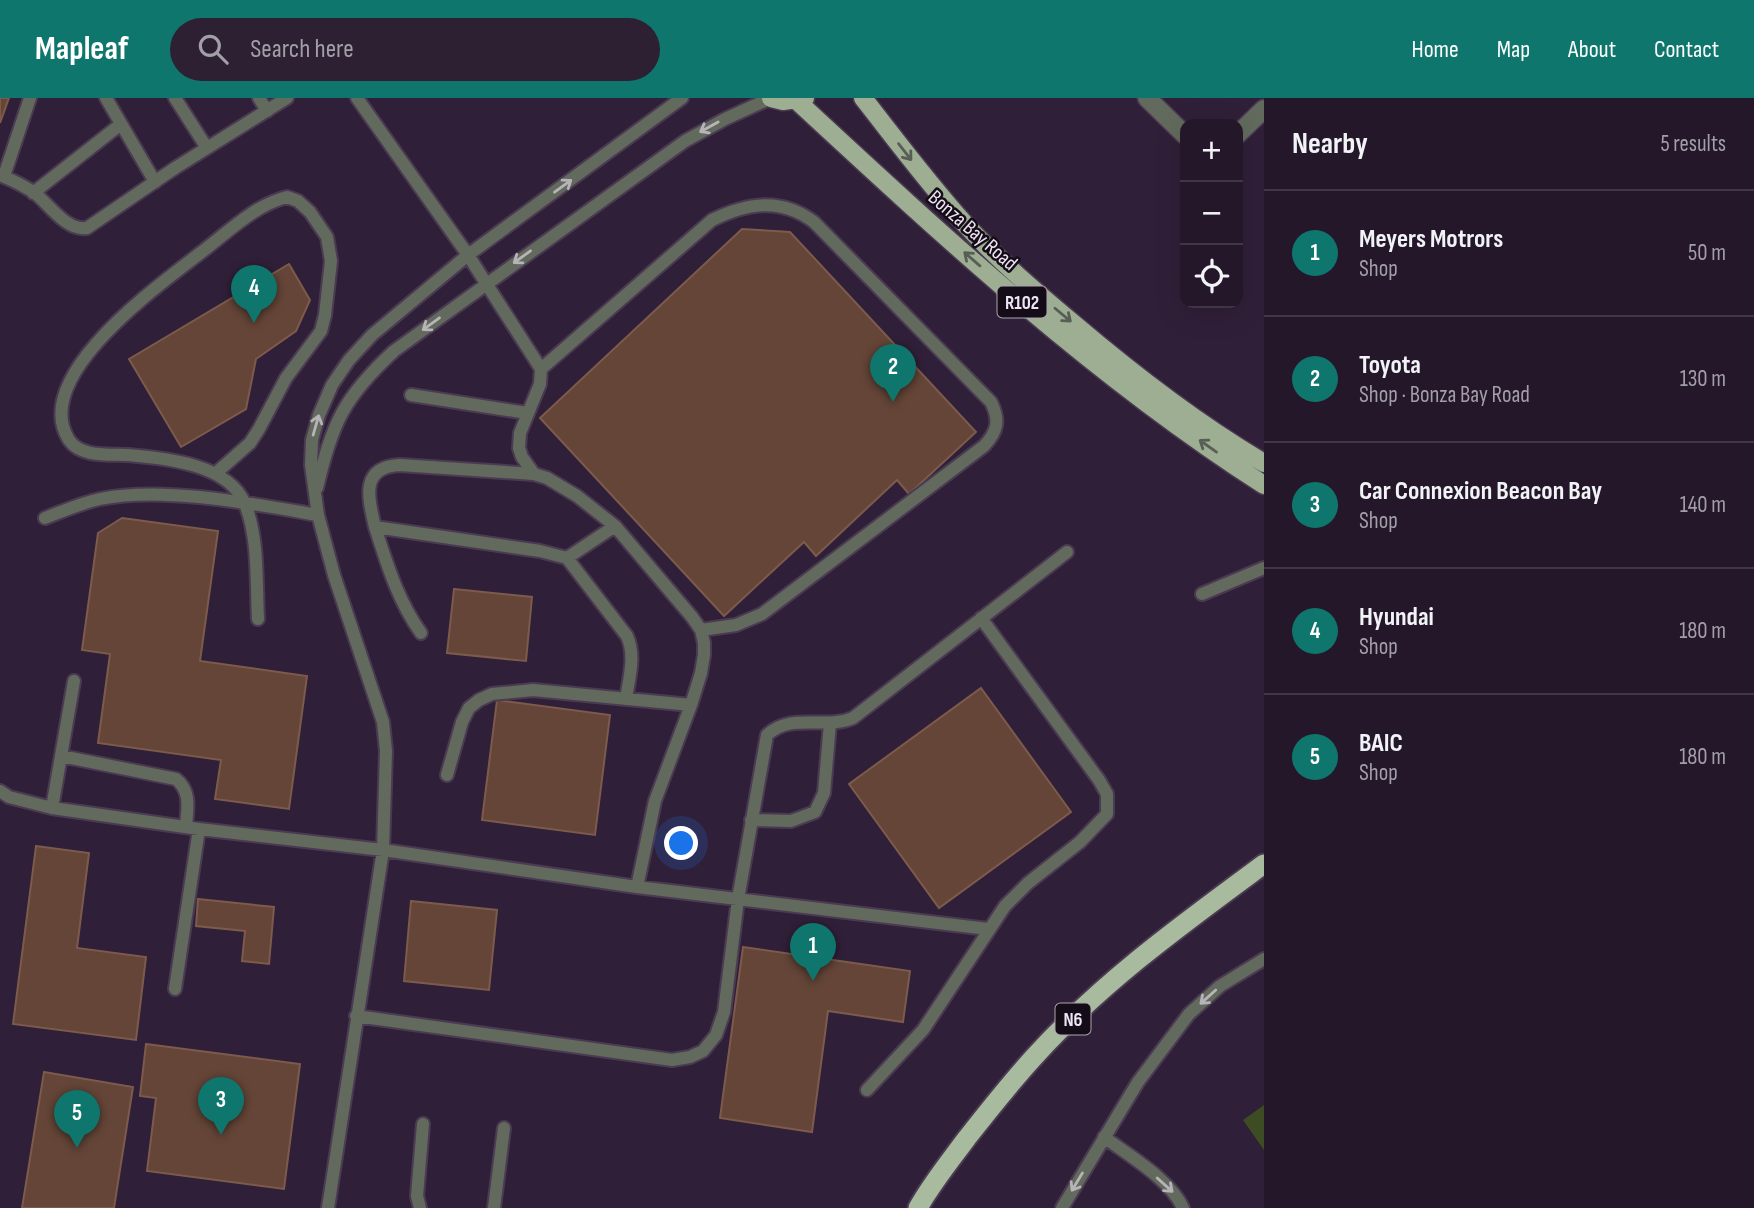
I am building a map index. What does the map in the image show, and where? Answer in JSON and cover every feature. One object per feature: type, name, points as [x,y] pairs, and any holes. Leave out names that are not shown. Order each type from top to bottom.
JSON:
[{"type":"highway","name":"N6","points":[[925,1205],[981,1120],[1035,1055],[1102,990],[1195,915],[1264,864]]},
{"type":"main road","name":"Bonza Bay Road","points":[[771,98],[800,99],[905,201],[1035,314],[1122,384],[1264,485]]},
{"type":"main road","name":"Bonza Bay Road","points":[[863,98],[941,197],[1024,282],[1129,370],[1196,420],[1264,463]]},
{"type":"street","points":[[1147,98],[1180,131]]},
{"type":"street","points":[[1243,129],[1264,109]]},
{"type":"lane","points":[[30,98],[2,175],[33,192],[70,224],[82,229],[93,226],[155,182],[287,98]]},
{"type":"lane","points":[[106,98],[155,182]]},
{"type":"lane","points":[[175,98],[207,148]]},
{"type":"lane","points":[[259,98],[267,111]]},
{"type":"lane","points":[[357,98],[468,255],[541,369],[540,384],[520,433],[519,448],[534,474]]},
{"type":"lane","points":[[328,1208],[383,850],[386,751],[383,722],[334,575],[318,514],[311,465],[312,440],[319,415],[332,385],[349,360],[372,335],[468,255],[682,98]]},
{"type":"lane","points":[[316,492],[328,444],[351,395],[394,351],[685,141],[771,98]]},
{"type":"lane","points":[[33,192],[121,124]]},
{"type":"lane","points":[[216,473],[250,443],[286,377],[321,331],[331,261],[327,237],[310,212],[298,201],[287,197],[263,206],[114,322],[69,385],[62,413],[64,429],[76,448],[102,454],[182,463],[216,473],[229,483],[245,503],[253,540],[258,619]]},
{"type":"lane","points":[[541,369],[712,220],[733,210],[773,205],[801,212],[814,222],[991,402],[998,424],[994,435],[984,446],[762,614],[736,625],[701,630]]},
{"type":"lane","points":[[411,395],[527,413]]},
{"type":"lane","points":[[421,633],[397,591],[370,506],[371,478],[382,468],[400,465],[534,474],[547,478],[577,496],[615,526],[679,599],[701,630],[704,655],[691,705],[655,802],[637,887]]},
{"type":"lane","points":[[45,518],[100,499],[126,495],[168,495],[318,514]]},
{"type":"lane","points":[[566,558],[615,526]]},
{"type":"lane","points":[[375,527],[548,552],[566,558],[627,636],[631,645],[626,699]]},
{"type":"lane","points":[[356,1016],[672,1060],[690,1057],[703,1051],[716,1034],[724,1012],[738,899],[767,735],[784,723],[830,723],[853,718],[1067,552]]},
{"type":"lane","points":[[1202,594],[1264,568]]},
{"type":"lane","points":[[867,1090],[922,1030],[1005,906],[1028,883],[1100,824],[1107,814],[1107,794],[1099,780],[981,618]]},
{"type":"lane","points":[[52,808],[74,681]]},
{"type":"lane","points":[[447,775],[462,722],[469,708],[478,700],[492,694],[533,690],[691,705]]},
{"type":"lane","points":[[751,820],[791,821],[815,812],[824,793],[830,723]]},
{"type":"lane","points":[[61,756],[176,779],[185,788],[193,828],[175,989]]},
{"type":"lane","points":[[0,791],[9,797],[52,808],[193,828],[383,850],[637,887],[988,929]]},
{"type":"lane","points":[[1067,1206],[1104,1137],[1138,1082],[1189,1014],[1220,986],[1264,959]]},
{"type":"lane","points":[[419,1208],[423,1124]]},
{"type":"lane","points":[[494,1208],[504,1129]]},
{"type":"lane","points":[[1104,1137],[1169,1188],[1179,1199],[1182,1208]]},
{"type":"green space","points":[[1264,1105],[1264,1150],[1243,1120]]},
{"type":"building","points":[[0,98],[9,98],[0,123]]},
{"type":"building","points":[[742,229],[790,232],[976,432],[909,494],[897,480],[816,556],[804,542],[724,616],[540,418]]},
{"type":"building","points":[[289,264],[310,300],[296,331],[256,359],[246,409],[181,447],[129,359]]},
{"type":"building","points":[[122,518],[218,531],[200,661],[307,676],[289,809],[215,799],[221,760],[98,743],[110,654],[82,650],[98,533]]},
{"type":"building","points":[[454,589],[532,597],[526,661],[447,653]]},
{"type":"building","points":[[981,688],[1071,812],[939,908],[849,784]]},
{"type":"building","points":[[497,700],[610,715],[595,835],[482,820]]},
{"type":"building","points":[[36,846],[89,853],[77,948],[146,957],[136,1040],[13,1024]]},
{"type":"building","points":[[198,899],[274,907],[269,964],[242,961],[245,931],[196,926]]},
{"type":"building","points":[[411,901],[497,910],[489,990],[404,981]]},
{"type":"building","points":[[743,947],[910,971],[903,1022],[828,1011],[812,1132],[720,1118]]},
{"type":"building","points":[[146,1044],[300,1064],[284,1189],[147,1171],[156,1098],[140,1096]]},
{"type":"building","points":[[44,1072],[133,1087],[114,1208],[22,1208]]},
{"type":"place","name":"Hyundai","points":[[254,323]]},
{"type":"place","name":"Toyota","points":[[893,402]]},
{"type":"place","name":"Meyers Motrors","points":[[813,981]]},
{"type":"place","name":"Car Connexion Beacon Bay","points":[[221,1135]]},
{"type":"place","name":"BAIC","points":[[77,1148]]}]
